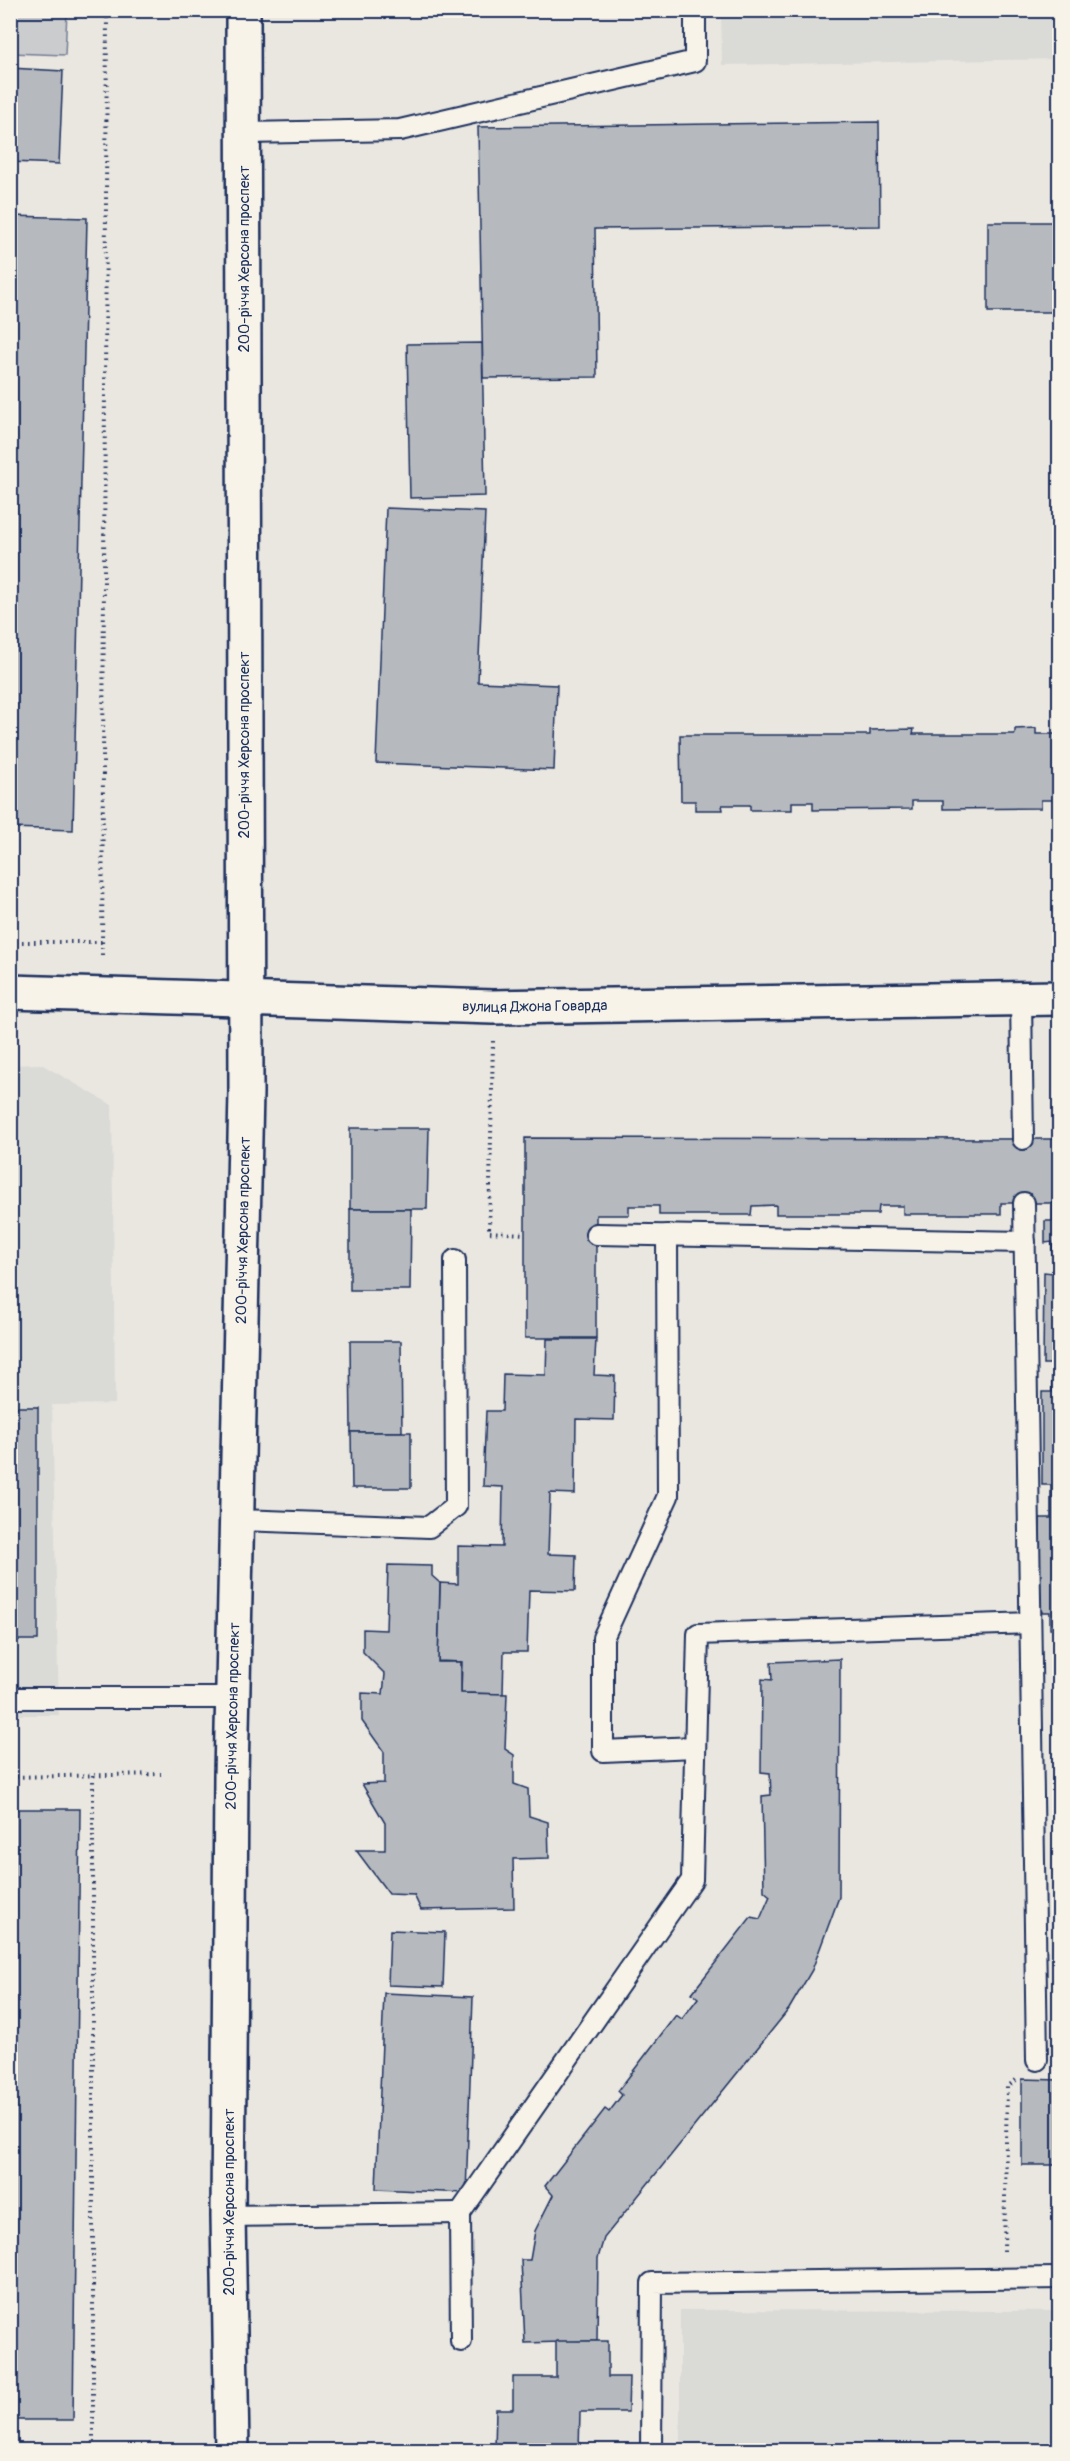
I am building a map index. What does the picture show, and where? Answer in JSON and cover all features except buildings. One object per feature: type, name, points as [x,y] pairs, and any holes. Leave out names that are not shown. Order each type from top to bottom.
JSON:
[{"type":"street","name":"200-річчя Херсона проспект","points":[[232,2451],[228,2216],[232,1698],[246,1092],[243,10]]},
{"type":"street","name":"вулиця Джона Говарда","points":[[10,992],[494,1007],[1059,998]]},
{"type":"lane","points":[[244,133],[400,130],[695,61],[695,10]]},
{"type":"lane","points":[[1021,999],[1023,1139]]},
{"type":"lane","points":[[1024,1203],[1037,2060]]},
{"type":"lane","points":[[596,1234],[1025,1242]]},
{"type":"lane","points":[[667,1235],[668,1496],[603,1638],[603,1751],[695,1747]]},
{"type":"lane","points":[[237,1520],[429,1527],[456,1506],[455,1260]]},
{"type":"lane","points":[[461,2341],[460,2213],[692,1880],[698,1634],[1030,1623]]},
{"type":"lane","points":[[10,1698],[232,1698]]},
{"type":"lane","points":[[228,2216],[460,2213]]},
{"type":"lane","points":[[651,2451],[652,2283],[1059,2278]]},
{"type":"path","points":[[102,955],[107,10]]},
{"type":"path","points":[[10,942],[103,942]]},
{"type":"path","points":[[494,1007],[489,1232],[525,1234]]},
{"type":"path","points":[[10,1777],[161,1774]]},
{"type":"path","points":[[93,1775],[93,2451]]},
{"type":"path","points":[[1004,2279],[1007,2087],[1037,2060]]},
{"type":"shaded area","points":[[11,10],[67,11],[65,55],[11,53]]},
{"type":"shaded area","points":[[721,11],[1059,11],[1059,59],[722,65]]},
{"type":"shaded area","points":[[41,1064],[112,1105],[115,1404],[52,1405],[59,1715],[11,1715],[10,1065]]},
{"type":"shaded area","points":[[680,2310],[1059,2311],[1059,2450],[680,2450]]}]
